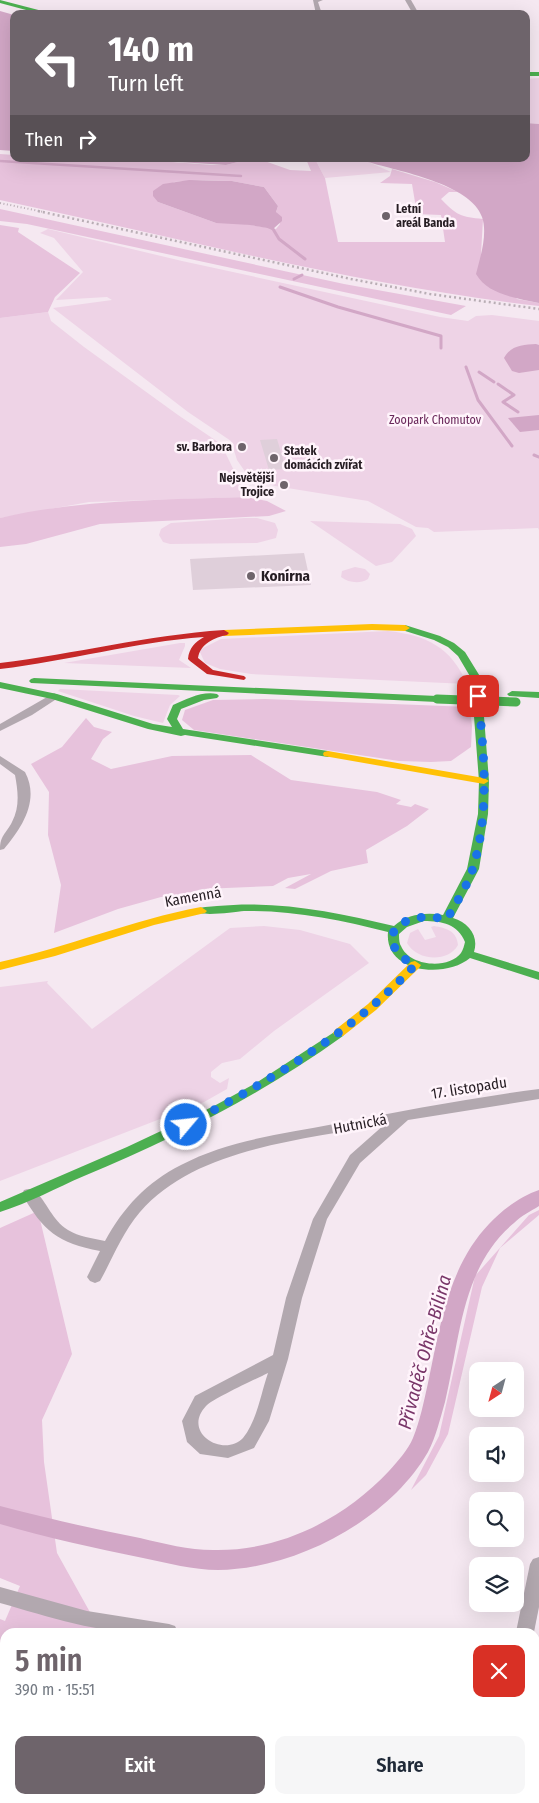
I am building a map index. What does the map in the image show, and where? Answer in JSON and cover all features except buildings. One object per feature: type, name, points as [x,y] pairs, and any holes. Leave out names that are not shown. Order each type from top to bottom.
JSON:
[{"type":"main road","points":[[0,1],[33,10]]},
{"type":"main road","points":[[0,666],[23,664],[179,637],[372,627],[405,628],[451,645],[462,654],[476,678],[484,781],[483,814],[473,869],[447,919]]},
{"type":"main road","points":[[245,633],[215,637],[202,642],[192,653],[193,659],[210,672],[265,682]]},
{"type":"main road","points":[[0,672],[265,682],[435,695]]},
{"type":"main road","points":[[0,680],[296,692],[514,698],[539,695]]},
{"type":"main road","points":[[0,685],[54,696],[152,727],[181,733],[370,760],[484,781]]},
{"type":"main road","points":[[181,733],[172,719],[177,707],[202,697],[296,692]]},
{"type":"main road","points":[[514,698],[539,704]]},
{"type":"main road","name":"Kamenná","points":[[0,966],[39,957],[165,918],[200,910],[234,907],[307,910],[395,930]]},
{"type":"main road","points":[[423,917],[447,919],[466,930],[471,938],[472,946],[469,954],[462,960],[446,966],[428,967],[415,965],[404,960],[392,946],[395,930],[411,920],[423,917]]},
{"type":"main road","points":[[469,954],[539,976]]},
{"type":"main road","points":[[0,1207],[186,1125],[248,1093],[296,1064],[336,1034],[390,992],[415,965]]},
{"type":"street","points":[[318,10],[315,1],[320,0]]},
{"type":"street","points":[[0,728],[54,696]]},
{"type":"street","points":[[0,759],[21,774],[26,800],[20,820],[0,846]]},
{"type":"street","name":"17. listopadu","points":[[404,1116],[487,1100],[539,1094]]},
{"type":"street","name":"Hutnická","points":[[95,1277],[108,1247],[136,1205],[163,1182],[183,1170],[220,1155],[262,1144],[404,1116]]},
{"type":"street","name":"Hutnická","points":[[280,1359],[201,1401],[190,1421],[193,1437],[206,1449],[228,1451],[248,1443],[261,1421],[280,1359],[294,1298],[320,1220],[355,1159],[404,1116]]},
{"type":"street","points":[[30,1194],[58,1232],[81,1242],[108,1247]]},
{"type":"street","points":[[526,1628],[539,1564]]},
{"type":"street","points":[[0,1595],[40,1608],[87,1619],[144,1628]]},
{"type":"green space","points":[[539,78],[539,124],[530,123],[530,79]]},
{"type":"green space","points":[[317,162],[369,162],[391,172],[325,178]]},
{"type":"green space","name":"Zoopark Chomutov","points":[[48,229],[182,261],[440,317],[468,321],[476,316],[492,315],[539,321],[539,530],[538,528],[434,532],[428,528],[416,527],[368,501],[275,486],[254,479],[246,473],[237,460],[231,441],[188,412],[53,308],[112,300],[107,297],[56,300],[83,272],[54,238],[40,233]]},
{"type":"green space","points":[[48,312],[51,321],[84,347],[221,444],[247,497],[89,502],[0,518],[0,318]]},
{"type":"green space","points":[[257,518],[275,523],[278,530],[276,538],[257,543],[170,544],[163,542],[159,535],[161,529],[171,523]]},
{"type":"green space","points":[[310,521],[400,524],[412,529],[416,536],[392,562],[376,566]]},
{"type":"green space","points":[[355,567],[365,569],[370,574],[368,579],[362,582],[354,582],[347,581],[341,577],[342,571]]},
{"type":"green space","points":[[388,631],[414,636],[436,645],[445,652],[461,671],[467,684],[251,674],[220,669],[205,663],[199,650],[221,639]]},
{"type":"green space","points":[[185,643],[185,646],[179,660],[191,668],[64,663]]},
{"type":"green space","points":[[60,689],[180,696],[170,705],[163,723],[134,716],[58,691]]},
{"type":"green space","points":[[264,926],[300,930],[350,944],[369,963],[274,1031],[240,1059],[222,1063],[211,1072],[211,1077],[220,1083],[229,1078],[227,1089],[204,1102],[0,1181],[0,987],[48,981],[47,983],[92,1029],[230,928]]},
{"type":"green space","points":[[431,927],[447,929],[456,936],[458,945],[447,955],[440,957],[425,956],[412,949],[407,943],[410,933],[418,929],[425,940],[436,937]]},
{"type":"shaded area","points":[[0,11],[10,14],[10,151],[0,150]]},
{"type":"shaded area","points":[[530,123],[539,124],[539,303],[495,291],[481,281],[476,274],[483,246],[484,224],[482,217],[475,206],[464,196],[449,187],[368,162],[530,162]]},
{"type":"shaded area","points":[[0,154],[10,155],[10,162],[172,162],[226,165],[238,162],[267,162],[290,170],[311,171],[307,162],[317,162],[325,178],[338,242],[445,242],[441,215],[417,214],[412,184],[380,183],[390,176],[392,169],[435,182],[458,192],[449,192],[441,199],[459,214],[483,219],[481,254],[517,299],[539,303],[539,306],[404,286],[201,245],[0,200]],"holes":[[[202,180],[232,181],[264,187],[278,206],[276,212],[280,224],[276,229],[239,223],[216,223],[158,202],[174,182]]]},
{"type":"shaded area","points":[[178,162],[238,162],[226,165]]},
{"type":"shaded area","points":[[189,180],[232,181],[264,187],[278,206],[276,212],[282,217],[282,221],[273,229],[250,225],[216,223],[158,202],[153,196],[153,191],[163,184]]},
{"type":"shaded area","points":[[0,209],[344,284],[466,306],[451,315],[27,224],[0,221]]},
{"type":"shaded area","points":[[0,225],[19,228],[18,232],[80,273],[55,297],[48,312],[0,318]]},
{"type":"shaded area","points":[[539,345],[539,370],[519,373],[512,371],[504,358],[510,350],[518,346]]},
{"type":"shaded area","points":[[539,415],[539,430],[520,432],[508,418]]},
{"type":"shaded area","points":[[247,497],[267,501],[286,511],[269,516],[100,524],[26,544],[0,547],[0,518],[61,507],[92,504]]},
{"type":"shaded area","points":[[265,699],[470,707],[472,726],[471,747],[451,761],[399,761],[194,730],[182,720],[185,710],[213,700]]},
{"type":"shaded area","points":[[86,718],[94,727],[112,732],[103,739],[91,759],[111,769],[172,756],[251,755],[291,780],[377,792],[401,800],[396,804],[411,807],[415,804],[429,809],[407,826],[366,850],[368,863],[331,871],[295,889],[285,888],[311,874],[288,878],[273,886],[202,889],[173,897],[161,897],[118,909],[54,933],[61,885],[48,835],[49,792],[31,764],[62,747]]},
{"type":"shaded area","points":[[539,1210],[539,1215],[500,1248],[482,1287],[448,1434],[426,1475],[411,1490],[439,1436],[475,1276],[529,1215]]},
{"type":"shaded area","points":[[38,1211],[72,1354],[42,1420],[44,1462],[57,1553],[99,1628],[0,1628],[0,1619],[5,1621],[20,1586],[0,1578],[0,1228]]},
{"type":"waterway","points":[[0,161],[10,162]]},
{"type":"waterway","points":[[16,162],[241,176]]},
{"type":"waterway","points":[[269,227],[273,229],[279,239],[305,259]]},
{"type":"waterway","points":[[294,279],[302,275]]},
{"type":"waterway","points":[[280,287],[338,307],[441,336],[441,348]]},
{"type":"waterway","points":[[466,367],[478,400],[512,446]]},
{"type":"waterway","points":[[479,372],[494,382]]},
{"type":"waterway","points":[[498,384],[514,395],[503,402],[518,412]]},
{"type":"waterway","points":[[534,455],[539,457]]},
{"type":"waterway","name":"Přivaděč Ohře-Bílina","points":[[0,1515],[122,1545],[208,1560],[237,1559],[276,1551],[315,1536],[350,1517],[365,1507],[391,1484],[408,1464],[421,1444],[434,1401],[456,1300],[467,1270],[484,1242],[507,1217],[539,1197]]},
{"type":"railway","points":[[0,203],[44,212]]},
{"type":"railway","points":[[38,211],[351,279],[430,294],[539,309]]},
{"type":"traffic: fast","points":[[0,1],[33,10]]},
{"type":"traffic: fast","points":[[530,74],[539,74]]},
{"type":"traffic: fast","points":[[405,628],[437,638],[451,645],[462,654],[476,678],[484,781],[483,814],[473,869],[447,919]]},
{"type":"traffic: fast","points":[[34,681],[437,699]]},
{"type":"traffic: fast","points":[[0,685],[54,696],[152,727],[328,754]]},
{"type":"traffic: fast","points":[[512,694],[539,695]]},
{"type":"traffic: fast","points":[[181,733],[172,719],[177,707],[202,697],[214,696]]},
{"type":"traffic: fast","points":[[437,699],[516,702]]},
{"type":"traffic: fast","points":[[201,911],[228,908],[299,910],[345,918],[395,930]]},
{"type":"traffic: fast","points":[[423,917],[452,921],[464,929],[471,942],[467,954],[458,962],[445,966],[430,967],[416,964],[403,957],[395,947],[393,933],[403,924],[423,917]]},
{"type":"traffic: fast","points":[[469,954],[539,976]]},
{"type":"traffic: fast","points":[[0,1207],[131,1151],[218,1109],[300,1061],[339,1033]]},
{"type":"traffic: slow","points":[[224,633],[372,627],[405,628]]},
{"type":"traffic: slow","points":[[328,754],[484,781]]},
{"type":"traffic: slow","points":[[0,966],[51,953],[150,922],[201,911]]},
{"type":"traffic: slow","points":[[339,1033],[372,1007],[415,965]]},
{"type":"traffic: jam","points":[[0,666],[28,663],[167,638],[224,633]]},
{"type":"traffic: jam","points":[[218,636],[197,646],[193,659],[210,672],[241,678]]},
{"type":"place","name":"Letní areál Banda","points":[[386,216]]},
{"type":"place","name":"sv. Barbora","points":[[242,447]]},
{"type":"place","name":"Statek domácích zvířat","points":[[274,458]]},
{"type":"place","name":"Nejsvětější Trojice","points":[[284,485]]},
{"type":"place","name":"Konírna","points":[[251,576]]},
{"type":"route","points":[[186,1125],[248,1093],[296,1064],[390,992],[415,965],[404,960],[392,946],[395,930],[402,924],[423,917],[447,919],[473,869],[480,837],[484,781],[478,696]]}]
